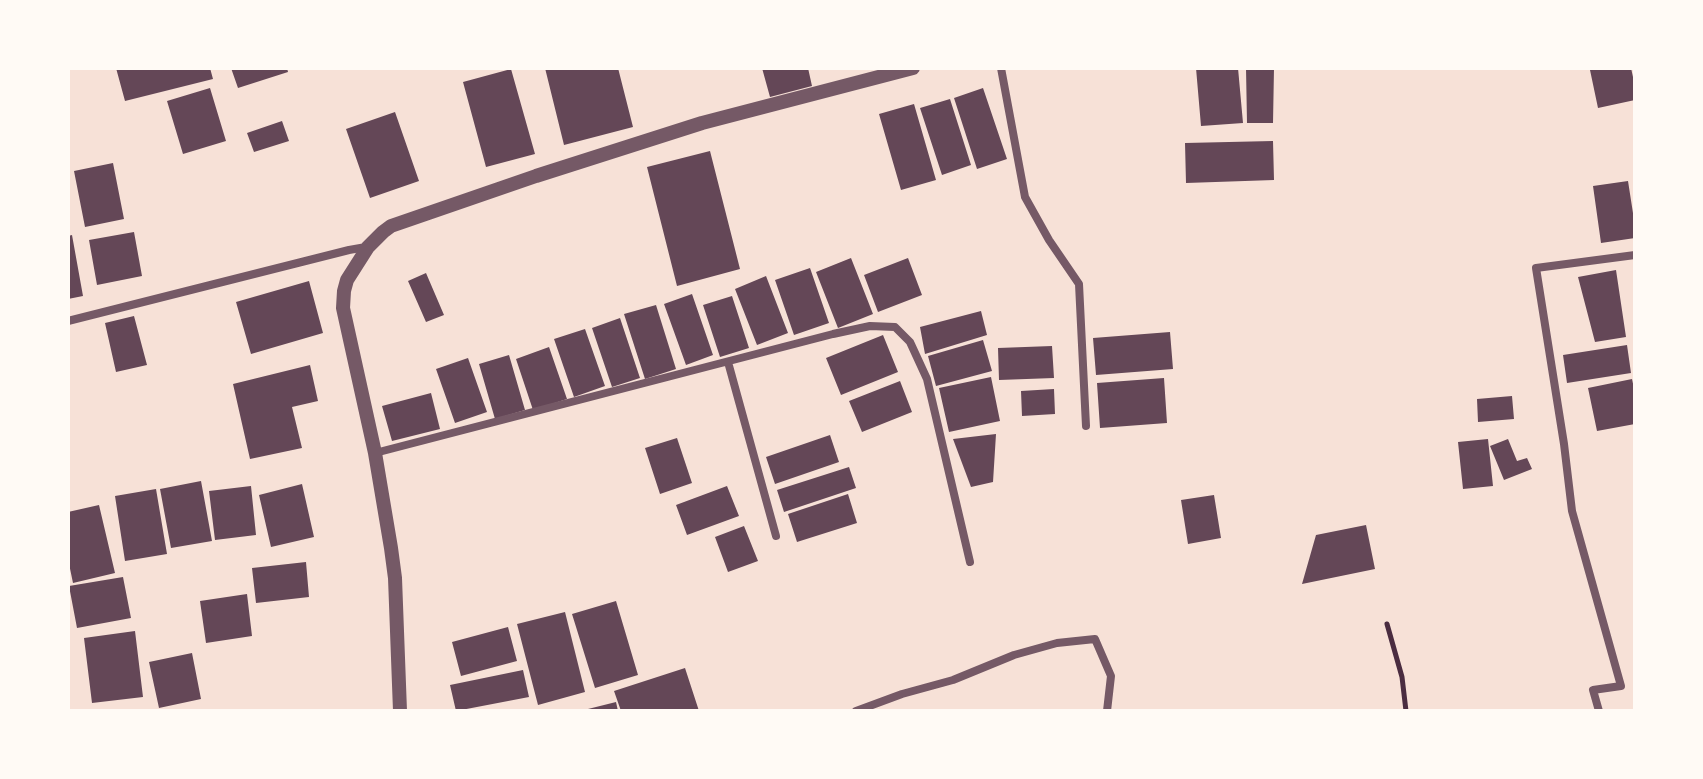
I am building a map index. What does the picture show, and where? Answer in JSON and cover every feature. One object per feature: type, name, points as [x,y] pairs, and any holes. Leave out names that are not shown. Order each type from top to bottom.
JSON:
[{"type":"street","points":[[400,711],[391,548],[375,453],[343,308],[347,280],[368,247],[391,226],[536,176],[702,123],[880,72],[913,68]]},
{"type":"street","points":[[1001,68],[1025,197],[1079,284],[1086,426]]},
{"type":"street","points":[[68,321],[368,247]]},
{"type":"street","points":[[1599,711],[1593,690],[1621,686],[1572,511],[1536,268],[1635,255]]},
{"type":"street","points":[[375,453],[870,326],[895,327],[910,342],[927,379],[970,562]]},
{"type":"street","points":[[728,362],[776,536]]},
{"type":"street","points":[[856,711],[953,680],[1014,655],[1057,643],[1095,639],[1111,676],[1107,711]]},
{"type":"path","points":[[1387,624],[1402,677],[1406,711]]},
{"type":"building","points":[[116,68],[210,68],[213,79],[125,101]]},
{"type":"building","points":[[231,68],[287,68],[288,72],[238,88]]},
{"type":"building","points":[[545,68],[618,68],[633,127],[564,145]]},
{"type":"building","points":[[762,68],[808,68],[812,86],[770,97]]},
{"type":"building","points":[[1196,68],[1238,68],[1243,123],[1201,126]]},
{"type":"building","points":[[1246,68],[1274,68],[1273,123],[1247,123]]},
{"type":"building","points":[[1631,68],[1635,100],[1598,108],[1590,70]]},
{"type":"building","points":[[511,69],[535,154],[486,167],[463,82]]},
{"type":"building","points":[[210,88],[226,141],[183,154],[167,101]]},
{"type":"building","points":[[983,88],[1007,159],[977,169],[954,98]]},
{"type":"building","points":[[950,99],[971,165],[942,175],[920,108]]},
{"type":"building","points":[[914,104],[936,180],[901,190],[879,114]]},
{"type":"building","points":[[395,112],[419,181],[370,198],[346,129]]},
{"type":"building","points":[[282,121],[289,141],[254,152],[247,133]]},
{"type":"building","points":[[1273,141],[1274,180],[1186,183],[1185,143]]},
{"type":"building","points":[[710,151],[740,269],[677,286],[647,167]]},
{"type":"building","points":[[113,163],[124,219],[85,227],[74,171]]},
{"type":"building","points":[[1628,181],[1635,238],[1601,243],[1593,186]]},
{"type":"building","points":[[134,232],[142,276],[97,285],[89,240]]},
{"type":"building","points":[[72,235],[83,296],[68,299],[68,236]]},
{"type":"building","points":[[851,258],[873,314],[838,328],[816,272]]},
{"type":"building","points":[[908,258],[922,295],[878,312],[864,275]]},
{"type":"building","points":[[810,268],[829,323],[794,335],[775,280]]},
{"type":"building","points":[[1616,270],[1626,337],[1595,342],[1578,277]]},
{"type":"building","points":[[426,273],[444,315],[426,322],[408,281]]},
{"type":"building","points":[[766,276],[788,333],[757,345],[735,289]]},
{"type":"building","points":[[309,281],[323,333],[251,354],[236,302]]},
{"type":"building","points":[[692,294],[713,355],[686,365],[664,304]]},
{"type":"building","points":[[732,296],[749,348],[720,357],[703,305]]},
{"type":"building","points":[[656,305],[676,369],[645,379],[624,314]]},
{"type":"building","points":[[981,311],[987,335],[925,354],[920,327]]},
{"type":"building","points":[[134,316],[147,365],[116,372],[105,323]]},
{"type":"building","points":[[620,318],[640,378],[612,387],[592,328]]},
{"type":"building","points":[[585,329],[605,386],[574,397],[554,339]]},
{"type":"building","points":[[1170,332],[1173,369],[1096,375],[1093,338]]},
{"type":"building","points":[[883,335],[898,372],[841,395],[826,358]]},
{"type":"building","points":[[983,340],[992,371],[936,386],[928,356]]},
{"type":"building","points":[[1627,345],[1631,373],[1567,383],[1563,355]]},
{"type":"building","points":[[1052,346],[1054,378],[999,380],[998,348]]},
{"type":"building","points":[[549,347],[567,399],[533,410],[516,359]]},
{"type":"building","points":[[509,355],[525,410],[495,419],[479,364]]},
{"type":"building","points":[[468,358],[487,412],[455,423],[436,369]]},
{"type":"building","points":[[310,365],[318,401],[292,407],[302,448],[250,459],[233,384]]},
{"type":"building","points":[[991,377],[1000,421],[949,432],[939,388]]},
{"type":"building","points":[[1164,378],[1167,423],[1100,428],[1097,383]]},
{"type":"building","points":[[1632,379],[1635,424],[1597,431],[1588,388]]},
{"type":"building","points":[[900,381],[912,412],[862,432],[849,401]]},
{"type":"building","points":[[1054,389],[1055,414],[1022,416],[1021,391]]},
{"type":"building","points":[[431,393],[440,429],[392,441],[382,406]]},
{"type":"building","points":[[1512,396],[1514,419],[1478,422],[1477,399]]},
{"type":"building","points":[[996,434],[993,482],[971,487],[953,439]]},
{"type":"building","points":[[830,435],[839,462],[775,484],[766,457]]},
{"type":"building","points":[[677,438],[692,483],[660,494],[645,448]]},
{"type":"building","points":[[1488,439],[1493,486],[1463,489],[1458,442]]},
{"type":"building","points":[[1508,439],[1517,461],[1527,458],[1532,469],[1504,480],[1490,446]]},
{"type":"building","points":[[849,467],[856,488],[784,512],[777,490]]},
{"type":"building","points":[[201,481],[212,541],[171,548],[160,489]]},
{"type":"building","points":[[302,484],[314,537],[271,547],[259,495]]},
{"type":"building","points":[[251,486],[256,535],[215,540],[209,491]]},
{"type":"building","points":[[727,486],[739,516],[687,535],[676,505]]},
{"type":"building","points":[[156,489],[167,554],[125,561],[115,496]]},
{"type":"building","points":[[848,494],[857,523],[797,542],[788,514]]},
{"type":"building","points":[[1214,495],[1221,538],[1188,544],[1181,500]]},
{"type":"building","points":[[99,505],[115,573],[73,583],[68,559],[68,512]]},
{"type":"building","points":[[1366,525],[1375,569],[1302,584],[1316,535]]},
{"type":"building","points":[[744,526],[758,561],[728,572],[715,537]]},
{"type":"building","points":[[306,562],[309,597],[256,603],[252,568]]},
{"type":"building","points":[[123,577],[131,618],[77,628],[69,586]]},
{"type":"building","points":[[247,594],[252,636],[206,643],[200,601]]},
{"type":"building","points":[[616,601],[638,675],[595,688],[572,614]]},
{"type":"building","points":[[565,612],[585,692],[538,705],[517,624]]},
{"type":"building","points":[[508,627],[517,661],[461,676],[452,642]]},
{"type":"building","points":[[135,631],[143,697],[92,703],[84,638]]},
{"type":"building","points":[[192,653],[201,699],[159,708],[149,662]]},
{"type":"building","points":[[685,668],[699,711],[621,711],[614,691]]},
{"type":"building","points":[[523,670],[529,697],[456,711],[450,685]]},
{"type":"building","points":[[616,702],[618,711],[584,711],[584,710]]}]
